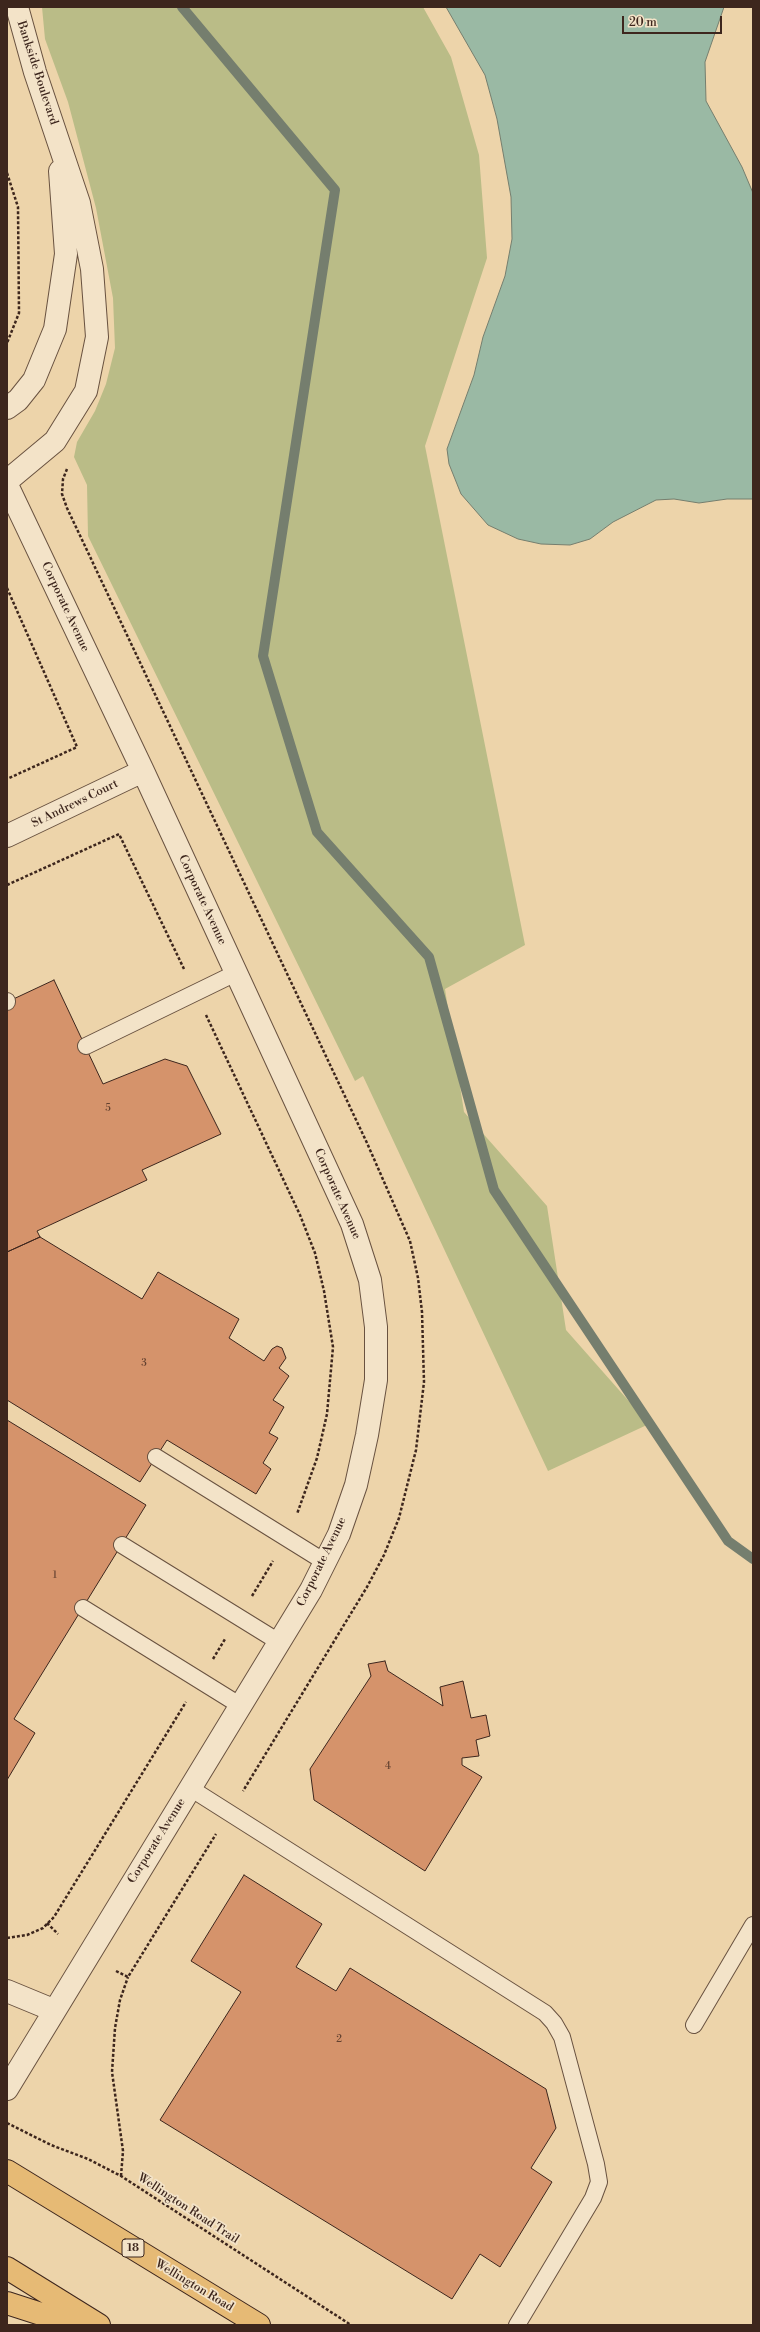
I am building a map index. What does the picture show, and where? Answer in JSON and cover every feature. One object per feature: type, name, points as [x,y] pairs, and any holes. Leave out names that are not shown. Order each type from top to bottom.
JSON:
[{"type":"highway","name":"Wellington Road","points":[[7,2171],[259,2325]]},
{"type":"highway","points":[[7,2268],[99,2325]]},
{"type":"highway","points":[[7,2303],[75,2325]]},
{"type":"street","name":"Bankside Boulevard","points":[[7,481],[55,441],[82,398],[86,391],[97,337],[92,269],[79,203],[36,72],[17,7]]},
{"type":"street","name":"Bankside Boulevard","points":[[7,408],[18,400],[34,380],[55,329],[66,254],[58,138]]},
{"type":"street","name":"Corporate Avenue","points":[[7,485],[143,771],[352,1224],[370,1280],[376,1327],[376,1380],[367,1435],[356,1485],[339,1534],[311,1590],[53,2010],[7,2090]]},
{"type":"street","name":"St Andrews Court","points":[[7,836],[143,771]]},
{"type":"street","points":[[7,1991],[53,2010]]},
{"type":"lane","points":[[86,1046],[236,973]]},
{"type":"lane","points":[[156,1457],[325,1562]]},
{"type":"lane","points":[[122,1545],[279,1642]]},
{"type":"lane","points":[[83,1608],[240,1706]]},
{"type":"lane","points":[[190,1788],[545,2013],[562,2037],[596,2164],[599,2182],[593,2198],[517,2325]]},
{"type":"lane","points":[[694,2025],[753,1925]]},
{"type":"path","points":[[7,173],[18,207],[19,313],[7,344]]},
{"type":"path","points":[[69,466],[63,479],[62,494],[67,508],[367,1143],[410,1241],[418,1278],[422,1312],[424,1382],[416,1450],[398,1518],[384,1555],[367,1587],[128,1977],[120,2000],[115,2028],[112,2072],[123,2151],[121,2176]]},
{"type":"path","points":[[7,588],[77,746],[7,779]]},
{"type":"path","points":[[7,885],[119,834],[196,993],[300,1215],[315,1253],[324,1291],[333,1348],[327,1414],[317,1458],[288,1538],[58,1910],[43,1928],[27,1935],[7,1938]]},
{"type":"path","points":[[47,1923],[58,1934]]},
{"type":"path","points":[[116,1971],[128,1977]]},
{"type":"path","name":"Wellington Road Trail","points":[[7,2123],[50,2145],[88,2159],[121,2176],[351,2325]]},
{"type":"green space","points":[[42,7],[423,7],[451,57],[479,155],[487,258],[425,446],[525,945],[445,989],[464,1112],[547,1206],[566,1330],[649,1424],[548,1471],[363,1076],[355,1081],[88,536],[87,485],[74,457],[77,442],[95,411],[106,384],[115,348],[113,298],[96,208],[68,102],[45,39]]},
{"type":"shaded area","points":[[446,7],[724,7],[705,62],[706,101],[742,167],[753,193],[753,499],[727,499],[699,503],[674,499],[656,500],[613,522],[590,539],[570,545],[541,544],[518,539],[488,525],[461,494],[449,464],[447,449],[474,375],[483,337],[505,276],[512,239],[511,197],[497,119],[485,75]]},
{"type":"building","points":[[54,980],[103,1084],[165,1059],[187,1066],[221,1134],[142,1170],[147,1180],[37,1231],[40,1237],[7,1252],[7,1002]]},
{"type":"building","points":[[40,1237],[142,1299],[158,1272],[239,1319],[229,1338],[264,1361],[272,1349],[277,1346],[282,1348],[286,1358],[279,1368],[289,1376],[273,1400],[284,1407],[269,1433],[278,1438],[263,1463],[271,1469],[256,1494],[167,1440],[140,1482],[7,1400],[7,1252]]},
{"type":"building","points":[[7,1420],[146,1505],[14,1719],[35,1733],[7,1780]]},
{"type":"building","points":[[385,1661],[388,1671],[443,1706],[440,1687],[463,1681],[471,1718],[486,1715],[490,1736],[476,1740],[479,1756],[462,1758],[462,1765],[482,1777],[425,1871],[314,1800],[310,1769],[371,1676],[368,1664]]},
{"type":"building","points":[[244,1875],[322,1924],[296,1967],[336,1991],[350,1968],[546,2089],[556,2128],[531,2168],[552,2182],[500,2267],[480,2254],[452,2299],[160,2120],[241,1992],[191,1961]]},
{"type":"waterway","points":[[182,7],[335,190],[263,656],[317,832],[429,957],[494,1190],[728,1541],[753,1559]]}]
